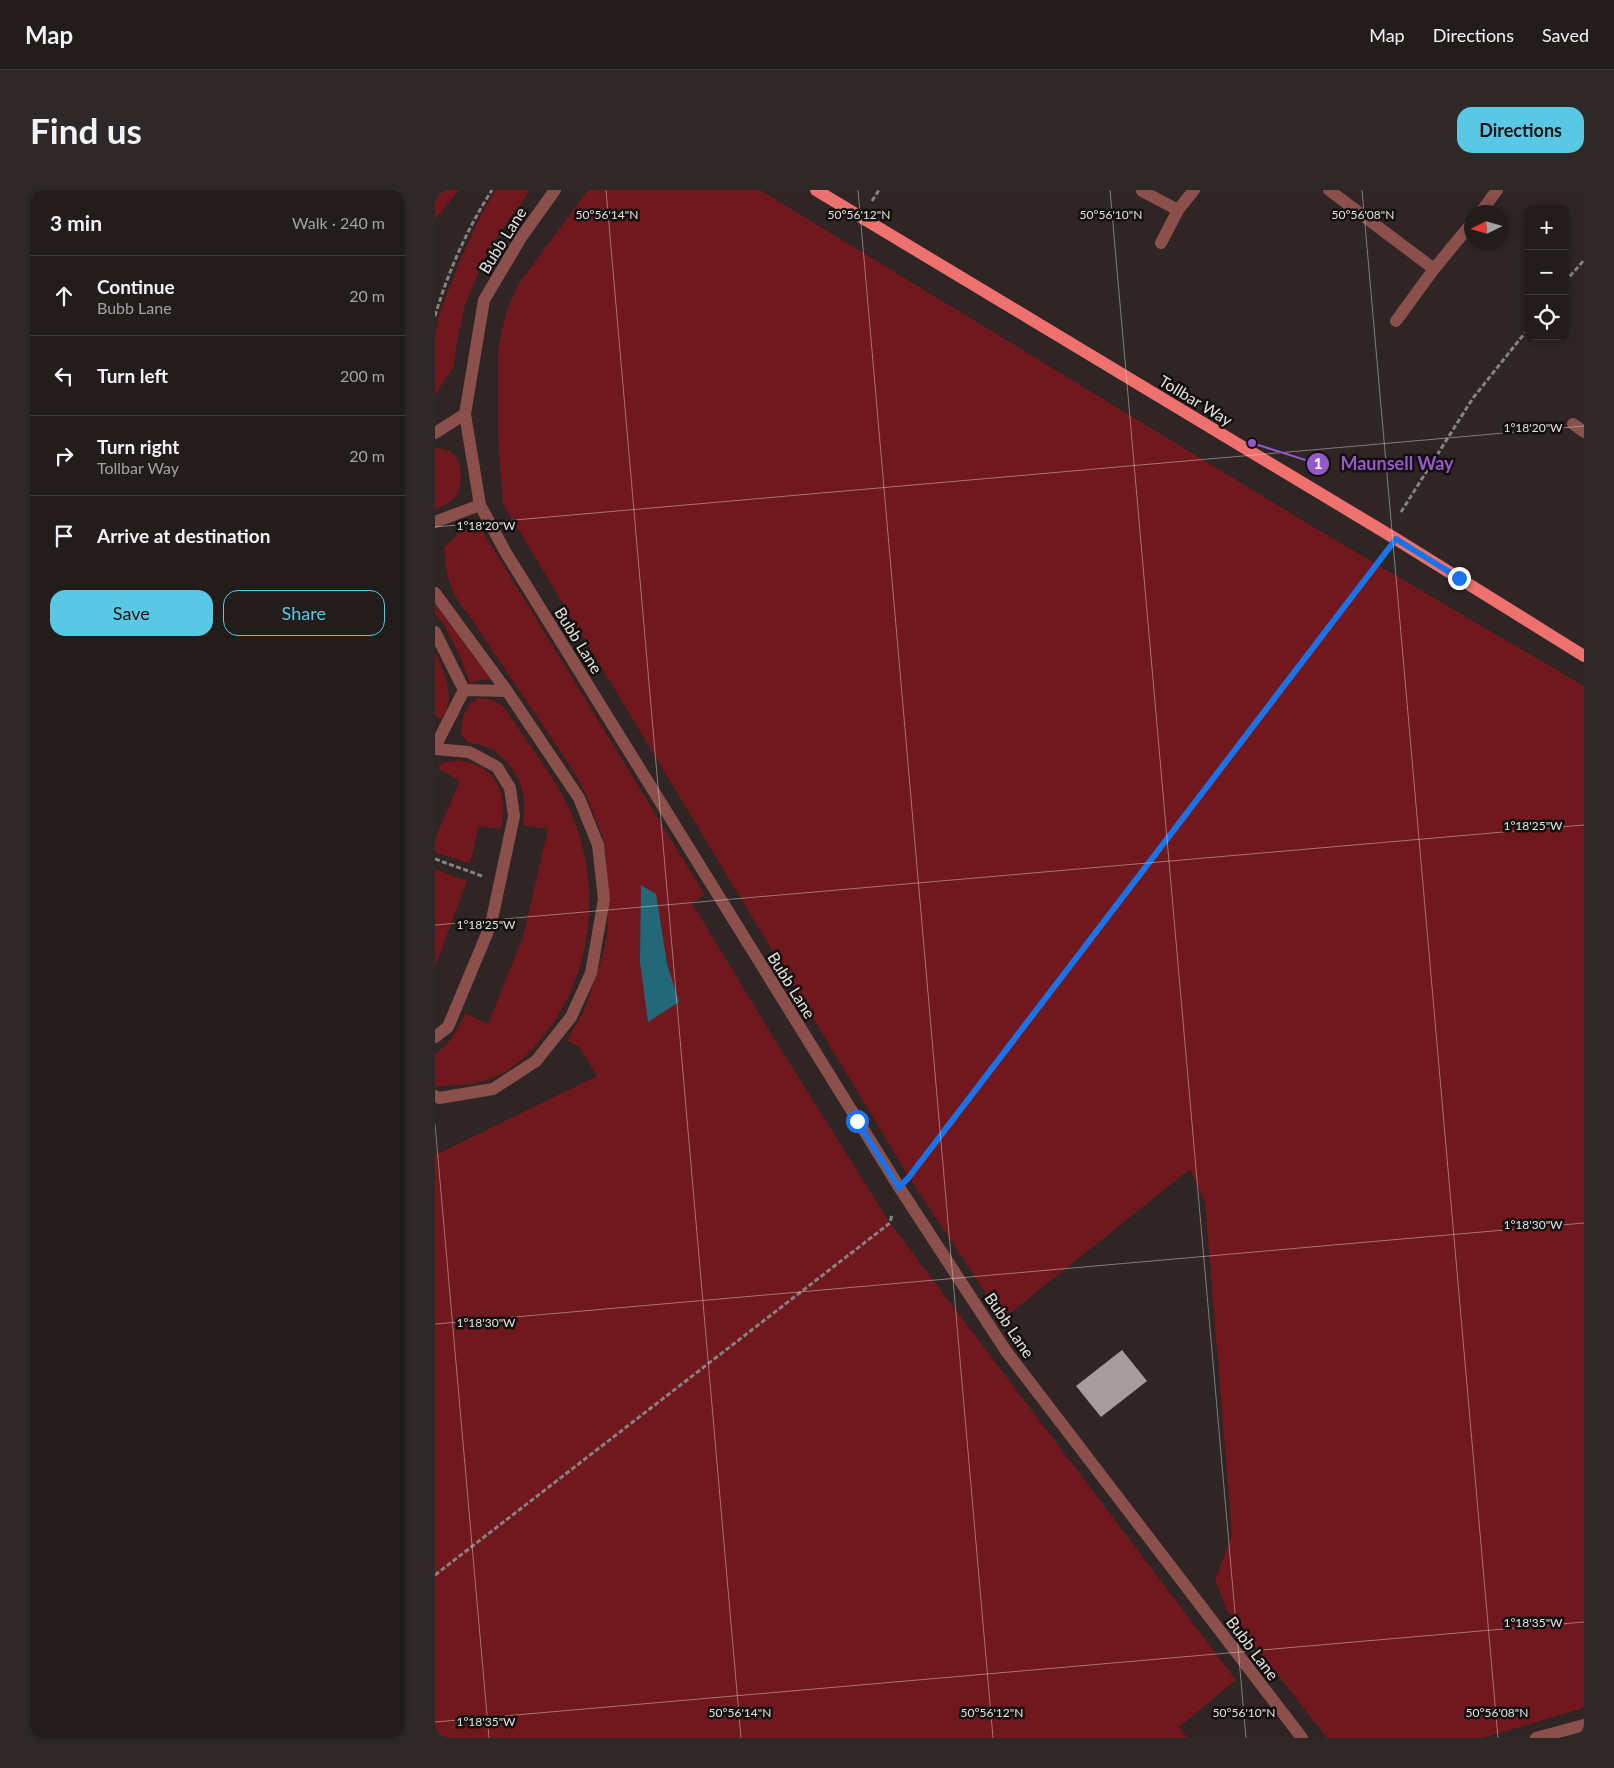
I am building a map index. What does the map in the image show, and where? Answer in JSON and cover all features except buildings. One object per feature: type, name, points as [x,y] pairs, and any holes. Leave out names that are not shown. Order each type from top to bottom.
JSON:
[{"type":"main road","name":"Tollbar Way","points":[[816,190],[1396,539],[1584,656]]},
{"type":"street","name":"Bubb Lane","points":[[555,190],[522,236],[484,300],[465,414],[480,505],[506,553],[899,1188],[1005,1351],[1302,1738]]},
{"type":"street","points":[[1161,244],[1178,210],[1194,190]]},
{"type":"street","points":[[1329,190],[1434,269]]},
{"type":"street","points":[[1486,205],[1497,190]]},
{"type":"street","points":[[1142,191],[1178,210]]},
{"type":"street","points":[[1396,321],[1434,269],[1464,233]]},
{"type":"street","points":[[435,433],[465,414]]},
{"type":"street","points":[[1573,424],[1584,432]]},
{"type":"street","points":[[435,522],[480,505]]},
{"type":"street","points":[[435,593],[507,691],[579,798],[597,845],[604,899],[591,973],[571,1017],[536,1061],[493,1089],[439,1098],[435,1096]]},
{"type":"street","points":[[435,632],[464,690]]},
{"type":"street","points":[[464,690],[507,691]]},
{"type":"street","points":[[435,1037],[448,1027],[491,924],[514,816],[510,788],[497,767],[469,752],[435,748],[464,690]]},
{"type":"street","points":[[1536,1738],[1584,1725]]},
{"type":"path","points":[[435,316],[455,259],[479,211],[492,190]]},
{"type":"path","points":[[871,201],[879,190]]},
{"type":"path","points":[[1569,277],[1584,260]]},
{"type":"path","points":[[1401,512],[1473,398],[1524,334]]},
{"type":"path","points":[[435,1575],[890,1224],[899,1188],[1396,539]]},
{"type":"path","points":[[435,859],[501,882]]},
{"type":"shaded area","points":[[435,190],[459,190],[435,219]]},
{"type":"shaded area","points":[[496,190],[530,190],[487,253],[465,305],[454,366],[435,395],[435,336],[439,315],[460,260],[482,213]]},
{"type":"shaded area","points":[[588,190],[760,190],[1315,528],[1584,686],[1584,1708],[1483,1738],[1327,1738],[1227,1610],[1215,1580],[1232,1535],[1205,1203],[1190,1169],[1003,1319],[909,1177],[503,504],[498,439],[498,349],[506,313],[518,285]]},
{"type":"shaded area","points":[[435,448],[447,450],[453,454],[459,462],[461,473],[460,485],[455,497],[435,510]]},
{"type":"shaded area","points":[[480,527],[705,895],[692,903],[890,1223],[1236,1680],[1179,1727],[1188,1738],[435,1738],[435,1155],[597,1076],[580,1048],[567,1040],[585,1009],[602,958],[608,930],[606,857],[602,835],[585,792],[576,775],[457,598],[450,584],[444,549],[460,531]]},
{"type":"shaded area","points":[[435,604],[491,680],[478,680],[470,684],[459,654],[444,625],[435,614]]},
{"type":"shaded area","points":[[435,652],[446,677],[449,694],[446,711],[441,719],[435,715]]},
{"type":"shaded area","points":[[478,698],[494,701],[506,710],[561,792],[575,822],[588,878],[587,936],[581,964],[558,1016],[526,1056],[500,1075],[482,1081],[463,1085],[435,1086],[435,1054],[453,1036],[465,1013],[488,1024],[523,937],[548,829],[523,825],[523,794],[511,766],[496,752],[487,747],[468,743],[461,734],[465,713],[473,701]]},
{"type":"shaded area","points":[[458,760],[476,764],[488,772],[499,786],[503,803],[501,829],[479,826],[470,864],[435,852],[435,839],[460,781],[438,768],[442,763]]},
{"type":"shaded area","points":[[435,869],[467,881],[435,967]]},
{"type":"water","points":[[641,885],[656,894],[667,964],[679,1002],[648,1022],[640,962]]},
{"type":"place","name":"Maunsell Way","points":[[1252,443]]},
{"type":"route","points":[[857,1121],[899,1188],[1396,539],[1459,578]]}]
